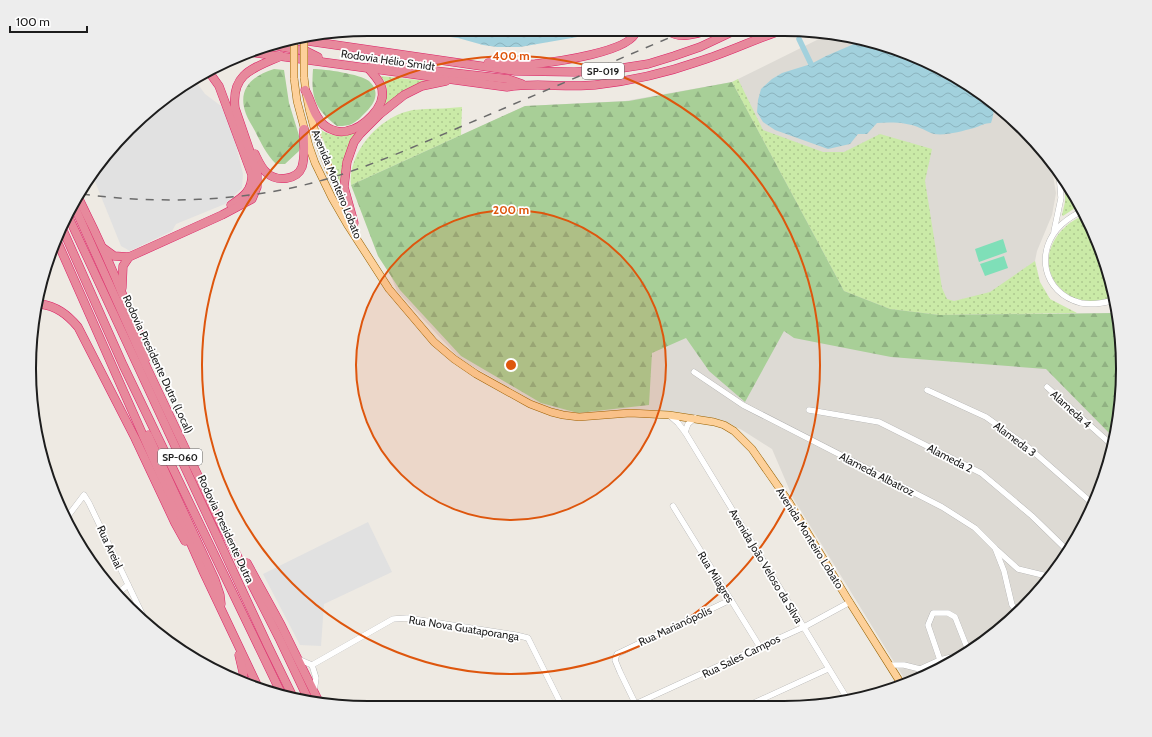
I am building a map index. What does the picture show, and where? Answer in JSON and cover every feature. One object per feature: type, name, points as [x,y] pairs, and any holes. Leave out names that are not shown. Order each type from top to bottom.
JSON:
[{"type":"highway","points":[[465,64],[533,64],[555,62],[594,54],[623,44],[635,36]]},
{"type":"highway","name":"Rodovia Hélio Smidt","points":[[309,41],[514,71],[545,72],[603,71],[648,64],[674,56],[722,36]]},
{"type":"highway","name":"Rodovia Hélio Smidt","points":[[263,54],[507,87],[523,85],[570,87],[596,85],[650,76],[700,61],[766,36]]},
{"type":"highway","points":[[292,45],[306,47],[321,43]]},
{"type":"highway","points":[[283,47],[306,51],[318,57]]},
{"type":"highway","name":"Rodovia Hélio Smidt","points":[[273,50],[508,79],[523,85]]},
{"type":"highway","points":[[103,248],[114,256],[129,257],[222,215],[252,199],[257,187],[257,172],[234,108],[235,92],[239,81],[249,70],[282,56]]},
{"type":"highway","points":[[305,90],[309,95],[313,111],[324,126],[338,132],[346,132],[362,124],[377,111],[383,98],[381,85],[369,69]]},
{"type":"highway","points":[[212,75],[219,86],[252,175],[249,190],[242,198],[223,212],[222,215]]},
{"type":"highway","points":[[354,224],[344,187],[347,162],[354,142],[380,114],[404,95],[422,86],[451,80]]},
{"type":"highway","points":[[242,129],[262,167],[267,173],[273,177],[284,179],[296,175],[300,171],[305,152],[304,129]]},
{"type":"highway","points":[[81,202],[103,248],[144,347],[147,368]]},
{"type":"highway","name":"Rodovia Presidente Dutra (Local)","points":[[76,211],[147,368],[219,520],[306,695]]},
{"type":"highway","name":"Rodovia Presidente Dutra","points":[[70,221],[291,692]]},
{"type":"highway","name":"Rodovia Presidente Dutra","points":[[64,233],[128,376],[279,689]]},
{"type":"highway","name":"SP-060","points":[[59,248],[203,571],[255,681]]},
{"type":"highway","points":[[122,293],[122,271],[129,257]]},
{"type":"highway","points":[[42,304],[62,311],[78,327],[135,438],[175,523],[203,571]]},
{"type":"highway","points":[[128,376],[128,386],[131,396],[215,580],[220,595],[221,610]]},
{"type":"highway","points":[[219,520],[238,548],[271,606],[316,697]]},
{"type":"highway","points":[[237,643],[243,677]]},
{"type":"main road","name":"Avenida Monteiro Lobato","points":[[304,42],[305,90],[317,140],[328,169],[354,224],[361,245]]},
{"type":"main road","name":"Avenida Monteiro Lobato","points":[[294,44],[294,78],[297,101],[315,163],[332,198],[347,224],[389,289],[434,342],[454,359],[490,382],[535,406],[563,415],[593,416],[630,413],[695,418],[724,425],[742,437],[789,502],[899,680]]},
{"type":"street","points":[[1054,231],[1061,198],[1060,184]]},
{"type":"street","points":[[1077,213],[1067,219],[1054,231],[1050,238],[1045,257],[1049,278],[1056,289],[1071,299],[1085,304],[1109,302]]},
{"type":"street","name":"Alameda Albatroz","points":[[694,372],[743,406],[942,507],[975,528],[995,548],[1004,571],[1012,605],[1015,608]]},
{"type":"street","name":"Alameda 4","points":[[1047,387],[1108,442]]},
{"type":"street","name":"Alameda 3","points":[[927,390],[986,417],[1028,447],[1089,500]]},
{"type":"street","name":"Alameda 2","points":[[809,410],[879,422],[981,473],[1032,516],[1064,547]]},
{"type":"street","points":[[669,415],[678,422],[685,432]]},
{"type":"street","points":[[685,432],[688,424],[695,418]]},
{"type":"street","name":"Avenida João Veloso da Silva","points":[[685,432],[845,695]]},
{"type":"street","name":"Rua Areial","points":[[69,514],[84,495],[140,610]]},
{"type":"street","name":"Rua Milagres","points":[[673,506],[760,647]]},
{"type":"street","points":[[995,548],[1018,569],[1044,575]]},
{"type":"street","points":[[121,590],[128,585]]},
{"type":"street","name":"Rua Marianópolis","points":[[633,701],[616,660],[616,656],[620,652],[730,600]]},
{"type":"street","name":"Rua Sales Campos","points":[[646,701],[804,626],[850,602]]},
{"type":"street","points":[[940,660],[928,625],[933,612],[948,613],[955,617],[966,646]]},
{"type":"street","name":"Rua Nova Guataporanga","points":[[312,665],[393,619],[407,618],[528,638],[560,701]]},
{"type":"street","points":[[298,659],[312,665],[316,678],[314,692]]},
{"type":"street","points":[[890,665],[904,665],[920,669],[945,659]]},
{"type":"street","points":[[758,701],[828,669]]},
{"type":"shaded area","points":[[820,38],[870,47],[911,61],[950,81],[986,105],[1019,133],[1053,174],[1056,193],[1052,215],[1037,251],[1035,261],[1041,314],[1111,313],[1116,368],[1110,433],[1105,455],[1091,496],[1082,516],[1060,553],[1019,604],[968,645],[931,667],[904,678],[793,498],[772,449],[726,422],[677,412],[628,409],[597,414],[574,415],[543,407],[460,359],[397,291],[354,185],[525,106],[625,101],[732,82]]},
{"type":"shaded area","points":[[197,84],[205,94],[221,106],[231,125],[243,174],[242,188],[225,204],[176,224],[172,231],[130,251],[121,246],[95,180],[133,133],[166,105]]},
{"type":"shaded area","points":[[368,522],[392,572],[324,604],[321,646],[300,645],[263,574]]},
{"type":"green space","points":[[274,69],[284,70],[289,103],[301,142],[299,151],[285,164],[276,164],[269,156],[246,114],[243,98],[248,85],[253,80]]},
{"type":"green space","points":[[313,69],[334,71],[365,78],[373,86],[375,91],[376,95],[372,105],[354,123],[337,126],[323,113],[316,101],[313,87]]},
{"type":"green space","points":[[380,76],[427,81],[356,138],[344,194],[319,129],[334,135],[347,134],[384,104],[387,89],[385,82]]},
{"type":"green space","points":[[738,79],[763,130],[823,152],[844,152],[880,134],[932,149],[925,181],[942,288],[947,299],[954,301],[990,292],[1035,261],[1040,282],[1050,299],[1077,313],[939,315],[890,309],[844,291],[732,82]]},
{"type":"green space","points":[[732,82],[844,291],[890,309],[939,315],[1111,313],[1116,368],[1110,434],[1046,369],[891,357],[794,338],[784,331],[745,402],[709,371],[686,338],[652,353],[649,405],[578,413],[541,403],[461,356],[400,290],[378,256],[351,185],[525,106],[629,101]]},
{"type":"green space","points":[[462,107],[461,135],[351,185],[351,173],[360,149],[368,138],[387,121],[398,115],[413,110]]},
{"type":"green space","points":[[1065,192],[1075,208],[1063,216],[1062,215],[1065,202]]},
{"type":"green space","points":[[1080,217],[1091,241],[1105,282],[1109,299],[1099,301],[1086,301],[1071,297],[1062,290],[1054,280],[1049,269],[1051,247],[1064,228]]},
{"type":"green space","points":[[1003,239],[1007,252],[979,262],[975,249]]},
{"type":"green space","points":[[1004,256],[1008,268],[985,276],[980,264]]},
{"type":"water","points":[[443,36],[583,36],[520,47],[497,47],[483,45],[458,38]]},
{"type":"water","points":[[855,44],[911,61],[950,81],[986,105],[994,112],[991,123],[959,132],[939,134],[904,124],[877,123],[867,134],[858,134],[850,144],[828,149],[775,130],[763,122],[757,112],[761,89],[772,79],[782,73],[811,64]]},
{"type":"waterway","points":[[799,39],[811,64]]},
{"type":"railway","points":[[86,194],[139,199],[197,199],[256,194],[324,180],[404,151],[673,36]]}]
